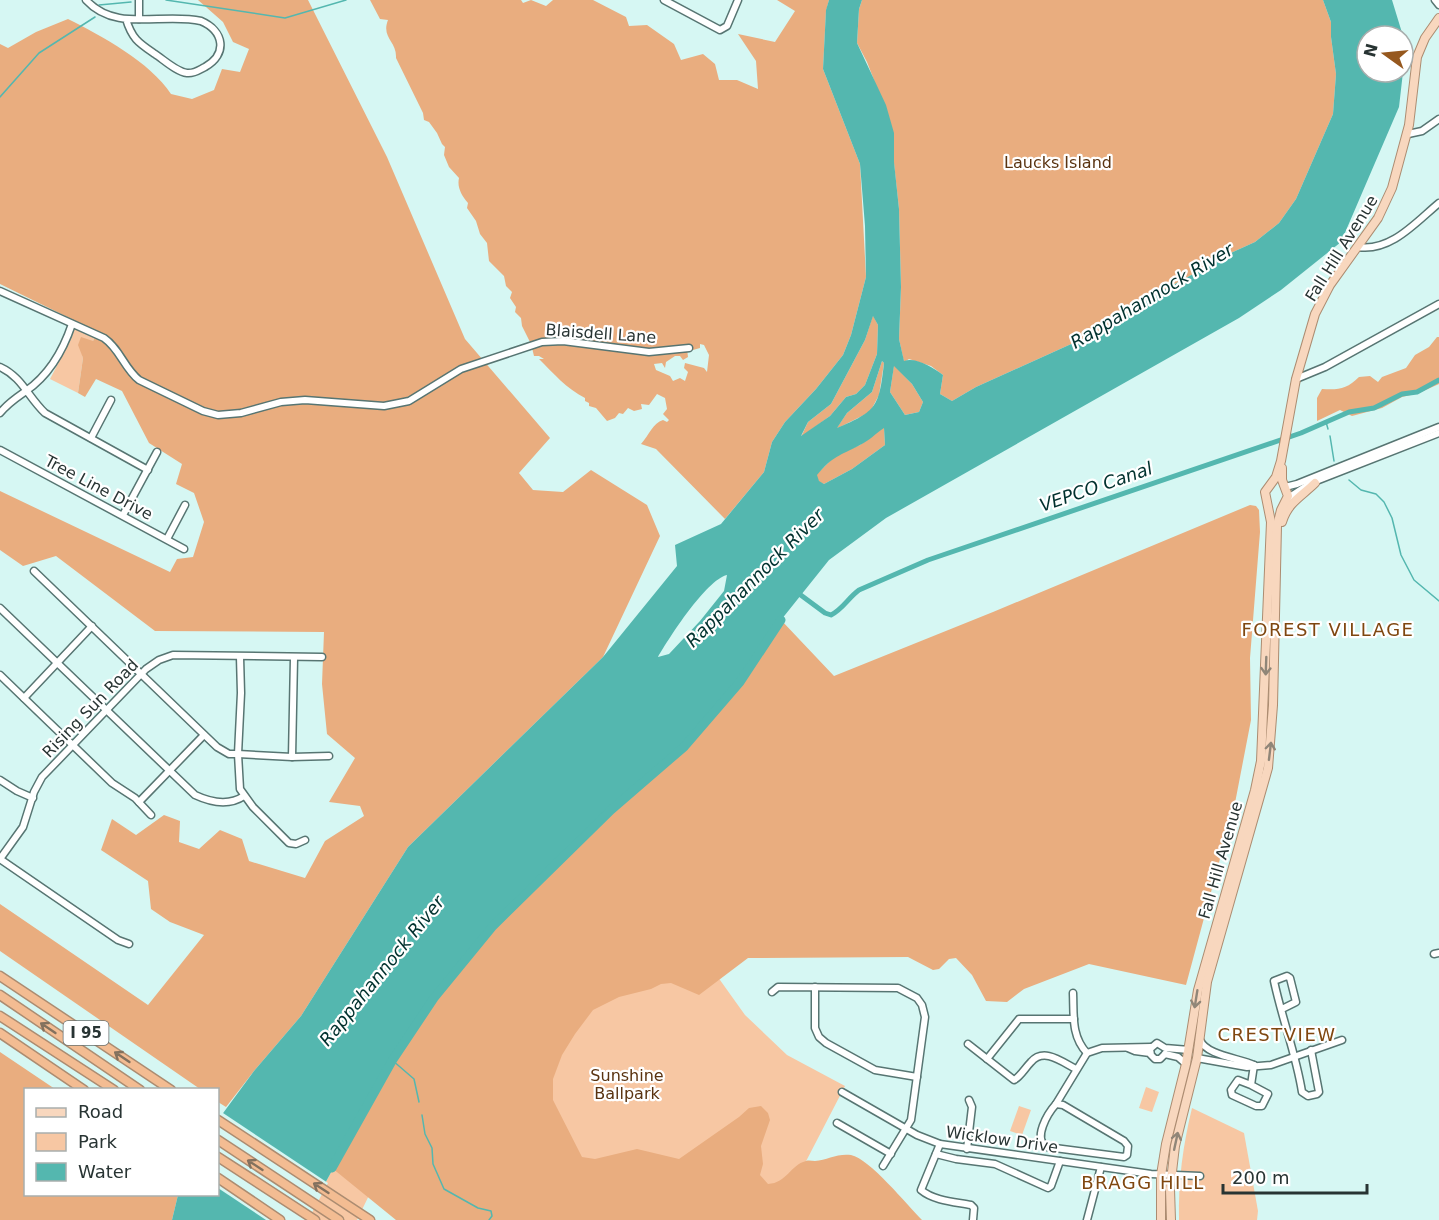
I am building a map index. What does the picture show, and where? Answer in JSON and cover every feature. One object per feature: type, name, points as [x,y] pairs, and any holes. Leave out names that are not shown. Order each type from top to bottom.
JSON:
[{"type":"highway","name":"I 95","points":[[0,976],[169,1088]]},
{"type":"highway","name":"I 95","points":[[0,995],[138,1088]]},
{"type":"highway","name":"I 95","points":[[0,1016],[112,1088]]},
{"type":"highway","points":[[0,1033],[82,1088]]},
{"type":"highway","points":[[219,1121],[370,1220]]},
{"type":"highway","points":[[219,1141],[339,1220]]},
{"type":"highway","points":[[219,1158],[315,1220]]},
{"type":"highway","points":[[219,1179],[280,1220]]},
{"type":"main road","name":"Fall Hill Avenue","points":[[1161,1220],[1161,1175],[1166,1144],[1189,1050],[1201,977],[1255,790],[1261,761],[1271,533],[1268,503],[1264,494],[1276,477],[1282,459],[1296,379],[1322,298],[1385,204],[1399,167],[1408,134],[1417,57],[1425,38],[1439,18]]},
{"type":"main road","name":"Fall Hill Avenue","points":[[1171,1220],[1170,1175],[1197,1058],[1211,965],[1268,768],[1272,736],[1277,526],[1288,493],[1284,486],[1282,459]]},
{"type":"main road","points":[[1270,485],[1277,483],[1284,486]]},
{"type":"main road","points":[[1277,568],[1280,527],[1283,517],[1296,498],[1315,483]]},
{"type":"main road","points":[[1268,503],[1277,507],[1286,501]]},
{"type":"main road","points":[[1189,1050],[1197,1058]]},
{"type":"street","points":[[86,0],[104,14],[126,19],[195,20],[210,26],[218,37],[220,50],[214,62],[200,70],[190,73],[182,72],[132,35],[126,19]]},
{"type":"street","points":[[139,0],[139,19]]},
{"type":"street","points":[[664,0],[720,30],[727,26],[738,0]]},
{"type":"street","points":[[1435,0],[1439,5]]},
{"type":"street","points":[[1408,134],[1422,131],[1439,119]]},
{"type":"street","points":[[1358,247],[1374,248],[1386,245],[1439,203]]},
{"type":"street","name":"Blaisdell Lane","points":[[0,291],[108,341],[139,380],[203,411],[218,415],[292,401],[326,401],[384,406],[401,404],[417,397],[461,369],[531,344],[551,341],[643,351],[689,348]]},
{"type":"street","points":[[1296,379],[1325,367],[1439,304]]},
{"type":"street","points":[[0,413],[6,405],[27,391],[55,361],[72,324]]},
{"type":"street","points":[[0,367],[17,378],[45,413],[148,470]]},
{"type":"street","points":[[91,438],[111,400]]},
{"type":"street","points":[[1284,486],[1297,484],[1439,427]]},
{"type":"street","points":[[1286,501],[1298,490],[1439,433]]},
{"type":"street","name":"Tree Line Drive","points":[[0,450],[184,549]]},
{"type":"street","points":[[123,515],[158,452]]},
{"type":"street","points":[[167,539],[185,505]]},
{"type":"street","points":[[34,571],[217,747],[229,754],[329,756]]},
{"type":"street","points":[[0,608],[195,795],[214,802],[237,800],[244,796]]},
{"type":"street","points":[[24,698],[92,626]]},
{"type":"street","name":"Rising Sun Road","points":[[0,859],[22,827],[42,777],[105,710],[153,664],[173,655],[322,657]]},
{"type":"street","points":[[240,657],[238,754],[240,789],[289,843],[305,840]]},
{"type":"street","points":[[292,757],[294,658]]},
{"type":"street","points":[[0,675],[72,746],[112,783],[139,802],[151,815]]},
{"type":"street","points":[[139,802],[204,735]]},
{"type":"street","points":[[0,780],[33,798]]},
{"type":"street","points":[[0,859],[118,940],[129,944]]},
{"type":"street","points":[[1282,1009],[1296,1002],[1290,978],[1287,976],[1274,981],[1302,1092],[1308,1096],[1317,1095],[1319,1092],[1311,1050]]},
{"type":"street","points":[[772,992],[778,987],[898,988],[917,998],[922,1005],[925,1017],[911,1118],[907,1129],[883,1166]]},
{"type":"street","points":[[815,987],[815,1028],[819,1037],[875,1070],[917,1077]]},
{"type":"street","points":[[1073,993],[1077,1038],[1087,1053]]},
{"type":"street","points":[[987,1059],[1019,1019],[1074,1019]]},
{"type":"street","points":[[1200,1040],[1202,1046],[1208,1051],[1254,1065]]},
{"type":"street","points":[[1197,1058],[1247,1067],[1279,1064],[1342,1040]]},
{"type":"street","points":[[1056,1104],[1063,1105],[1124,1141],[1128,1146],[1127,1155],[1124,1157],[1047,1147],[1042,1144],[1043,1126],[1076,1069],[1087,1053],[1102,1047],[1127,1047],[1135,1051],[1150,1050],[1157,1043],[1186,1064]]},
{"type":"street","points":[[968,1044],[1014,1080],[1032,1060],[1044,1055],[1054,1057],[1076,1069]]},
{"type":"street","points":[[1150,1050],[1153,1058],[1157,1059],[1162,1058],[1165,1051]]},
{"type":"street","points":[[1165,1051],[1189,1050]]},
{"type":"street","points":[[1251,1085],[1254,1065]]},
{"type":"street","points":[[1238,1080],[1251,1085],[1268,1094],[1262,1106],[1256,1106],[1232,1095],[1232,1090],[1238,1080]]},
{"type":"street","name":"Wicklow Drive","points":[[842,1092],[907,1129],[940,1144],[1170,1175]]},
{"type":"street","points":[[967,1149],[972,1107],[969,1100]]},
{"type":"street","points":[[837,1123],[891,1154]]},
{"type":"street","points":[[940,1144],[921,1190],[945,1200],[972,1205],[974,1220]]},
{"type":"street","points":[[936,1154],[995,1164],[1048,1188],[1051,1186],[1059,1161]]},
{"type":"street","points":[[1087,1220],[1101,1167]]},
{"type":"street","points":[[1170,1175],[1200,1176]]},
{"type":"green space","points":[[198,0],[308,0],[387,157],[465,339],[550,438],[519,473],[533,490],[563,492],[591,470],[647,505],[660,536],[603,657],[408,847],[301,1016],[226,1107],[219,1103],[219,1088],[199,1088],[0,951],[0,904],[148,1005],[204,935],[170,922],[151,909],[148,881],[101,850],[112,819],[136,835],[164,815],[180,821],[179,842],[199,849],[220,830],[242,839],[249,861],[305,878],[325,841],[364,816],[360,806],[329,802],[355,758],[327,734],[322,684],[324,632],[155,631],[56,556],[23,566],[0,550],[0,491],[170,572],[177,559],[193,557],[204,522],[194,493],[176,484],[182,464],[149,443],[122,391],[96,379],[85,397],[78,393],[83,358],[78,345],[81,337],[93,341],[98,332],[0,284],[0,44],[8,48],[36,32],[68,19],[110,42],[138,61],[162,82],[171,94],[192,99],[214,90],[222,69],[240,72],[249,49],[233,42],[223,22]]},
{"type":"green space","points":[[370,0],[521,0],[523,3],[531,0],[546,6],[553,0],[593,0],[626,17],[629,26],[647,25],[674,44],[681,60],[703,54],[715,64],[719,80],[737,80],[758,89],[756,61],[738,34],[775,42],[795,11],[777,0],[829,0],[826,11],[823,69],[860,164],[866,277],[851,335],[843,355],[816,389],[785,422],[772,442],[764,472],[725,519],[656,449],[641,444],[656,424],[669,420],[663,414],[667,409],[665,398],[657,394],[649,405],[641,404],[642,409],[634,411],[628,408],[623,414],[619,413],[615,418],[607,421],[596,408],[589,406],[585,398],[566,385],[539,359],[544,359],[534,356],[532,348],[551,342],[647,353],[687,349],[688,357],[683,360],[680,356],[675,356],[666,362],[665,368],[662,363],[654,364],[656,370],[670,376],[673,381],[680,378],[685,381],[688,372],[684,368],[685,363],[704,368],[707,372],[709,355],[704,345],[700,344],[700,348],[693,350],[689,347],[649,351],[555,339],[530,342],[522,326],[521,318],[515,312],[516,307],[510,298],[512,292],[506,286],[504,276],[489,261],[487,243],[467,208],[468,203],[459,188],[459,178],[449,167],[444,155],[445,147],[429,122],[424,120],[423,113],[396,58],[396,52],[386,31],[388,20],[380,19]]},
{"type":"green space","name":"Laucks Island","points":[[862,0],[1323,0],[1331,22],[1336,74],[1333,114],[1296,199],[1279,223],[1255,242],[1148,299],[1111,326],[976,387],[952,401],[940,394],[943,375],[931,366],[909,359],[904,362],[899,339],[901,287],[899,209],[894,163],[874,80],[857,43],[859,9]]},
{"type":"green space","points":[[873,315],[878,325],[877,354],[865,385],[856,394],[846,397],[830,416],[801,437],[808,422],[831,404],[865,340]]},
{"type":"green space","points":[[75,322],[98,332],[93,341],[81,350],[83,358],[78,393],[50,379],[72,337]]},
{"type":"green space","points":[[1439,337],[1439,384],[1419,393],[1402,397],[1382,408],[1352,416],[1340,410],[1317,421],[1317,398],[1322,389],[1342,388],[1359,377],[1370,376],[1378,382],[1382,377],[1406,368],[1415,355],[1429,347]]},
{"type":"green space","points":[[882,361],[884,363],[879,395],[870,412],[836,429],[847,413],[872,392]]},
{"type":"green space","points":[[894,365],[912,384],[923,402],[919,412],[905,415],[890,392]]},
{"type":"green space","points":[[884,427],[885,445],[852,469],[824,484],[819,482],[816,475],[836,455],[860,445]]},
{"type":"green space","points":[[1250,505],[1256,506],[1259,510],[1260,532],[1250,658],[1251,720],[1235,803],[1186,985],[1089,964],[1024,989],[1007,1002],[986,1001],[972,975],[956,958],[949,959],[939,969],[933,970],[908,957],[748,958],[699,995],[671,983],[661,984],[651,989],[619,997],[593,1010],[562,1055],[553,1079],[553,1100],[582,1157],[595,1159],[637,1149],[679,1159],[749,1108],[761,1106],[768,1113],[770,1120],[761,1146],[763,1164],[760,1175],[768,1184],[780,1181],[796,1166],[806,1161],[851,1155],[859,1158],[878,1173],[922,1220],[396,1220],[332,1168],[392,1061],[434,998],[493,926],[611,810],[684,747],[740,682],[781,620],[834,676]]},
{"type":"green space","name":"Sunshine Ballpark","points":[[708,967],[745,1015],[787,1055],[845,1086],[787,1198],[377,1179],[357,1220],[305,1220],[392,1061],[434,998]]},
{"type":"green space","points":[[0,1052],[54,1088],[24,1088],[24,1196],[178,1196],[172,1220],[0,1220]]},
{"type":"green space","points":[[1146,1087],[1159,1092],[1152,1112],[1139,1108]]},
{"type":"green space","points":[[1019,1106],[1031,1110],[1022,1135],[1010,1131]]},
{"type":"green space","points":[[1192,1108],[1244,1133],[1258,1211],[1257,1220],[1179,1220],[1182,1163]]},
{"type":"water","name":"Rappahannock River","points":[[829,0],[862,0],[859,9],[857,43],[886,105],[894,133],[901,287],[899,339],[904,361],[914,360],[943,375],[940,394],[952,401],[976,387],[1111,326],[1148,299],[1255,242],[1279,223],[1296,199],[1333,114],[1336,74],[1331,22],[1323,0],[1392,0],[1399,24],[1355,24],[1355,84],[1402,84],[1399,107],[1341,242],[1281,290],[1239,318],[886,518],[829,560],[781,620],[740,682],[684,747],[611,810],[493,926],[434,998],[392,1061],[305,1220],[172,1220],[178,1196],[219,1196],[219,1119],[254,1071],[301,1016],[408,847],[603,657],[677,566],[675,545],[721,524],[764,472],[772,442],[785,422],[816,389],[843,355],[851,335],[866,277],[860,164],[823,69],[826,10]],"holes":[[[873,316],[878,325],[877,354],[865,385],[856,394],[846,397],[830,416],[801,436],[808,422],[831,404],[865,340]],[[882,361],[884,363],[880,389],[874,406],[861,417],[837,428],[847,413],[872,392]],[[894,366],[912,384],[923,402],[919,412],[905,415],[890,392]],[[884,428],[885,445],[852,469],[824,484],[819,481],[817,475],[832,460]],[[727,575],[724,591],[700,621],[669,654],[658,657],[699,598],[718,579]]]},
{"type":"pier","points":[[220,1111],[328,1183],[308,1220],[266,1220],[219,1189]]},
{"type":"waterway","points":[[166,0],[285,18],[346,0]]},
{"type":"waterway","points":[[99,5],[131,2]]},
{"type":"waterway","points":[[0,97],[39,53],[95,17]]},
{"type":"waterway","name":"VEPCO Canal","points":[[798,593],[831,615],[859,590],[928,560],[1301,433],[1349,412],[1374,408],[1402,394],[1417,392],[1439,380]]},
{"type":"waterway","name":"VEPCO Canal","points":[[1326,422],[1328,429]]},
{"type":"waterway","points":[[1330,436],[1334,461]]},
{"type":"waterway","points":[[1349,480],[1361,490],[1376,494],[1384,502],[1392,518],[1401,555],[1414,580],[1439,601]]},
{"type":"waterway","points":[[332,1168],[392,1061],[434,998],[493,926],[611,810],[684,747],[740,682],[781,620]]},
{"type":"waterway","points":[[392,1060],[414,1079],[419,1102]]},
{"type":"waterway","points":[[422,1115],[425,1134],[432,1148],[433,1164],[444,1189],[478,1208],[491,1211],[492,1216],[489,1220]]},
{"type":"district","name":"FOREST VILLAGE","points":[[1328,630]]},
{"type":"district","name":"CRESTVIEW","points":[[1277,1035]]},
{"type":"district","name":"BRAGG HILL","points":[[1143,1183]]}]
